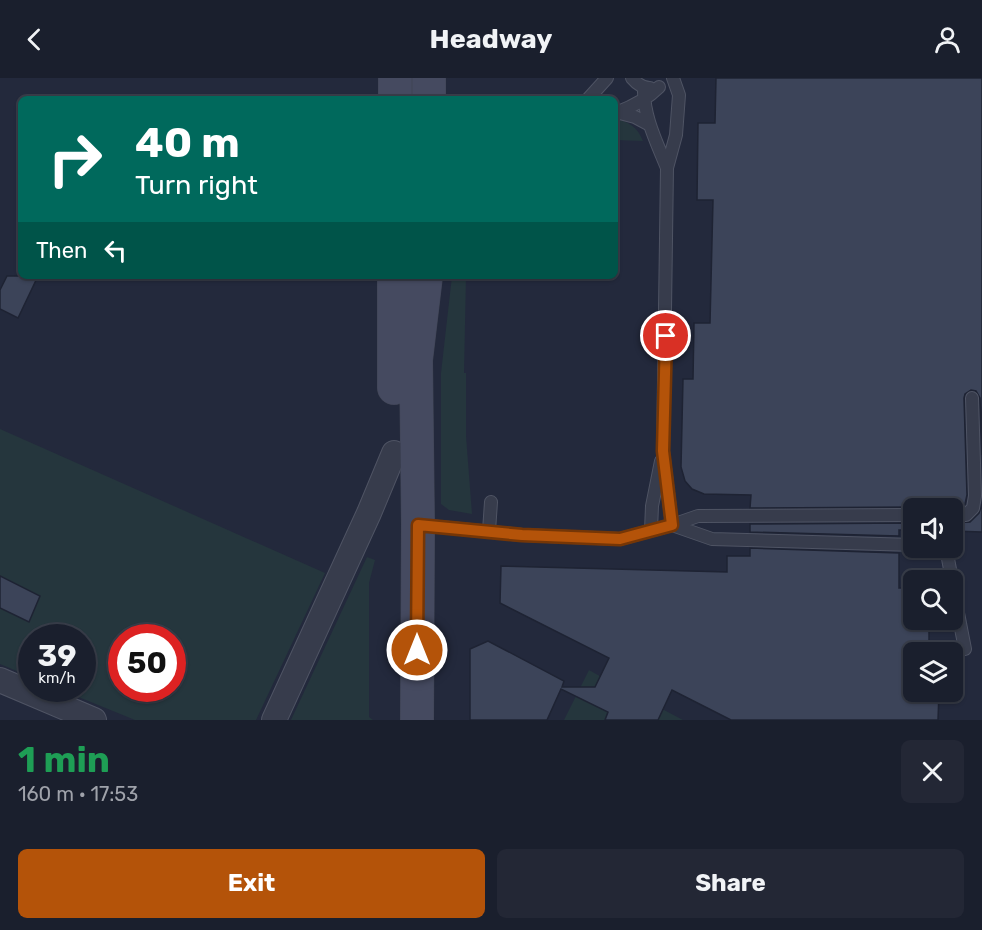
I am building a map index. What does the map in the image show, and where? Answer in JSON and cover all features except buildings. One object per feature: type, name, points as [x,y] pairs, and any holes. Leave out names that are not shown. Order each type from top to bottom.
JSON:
[{"type":"main road","points":[[395,78],[395,96]]},
{"type":"main road","points":[[429,78],[429,96]]},
{"type":"main road","points":[[394,279],[397,720]]},
{"type":"main road","points":[[417,720],[416,360],[426,279]]},
{"type":"street","points":[[273,720],[369,513],[394,453]]},
{"type":"street","points":[[0,680],[94,720]]},
{"type":"lane","points":[[591,96],[607,78]]},
{"type":"lane","points":[[632,78],[644,94],[650,125],[667,168]]},
{"type":"lane","points":[[618,111],[639,103],[644,94],[665,85],[672,78],[680,95],[676,135],[667,168],[663,451],[672,525]]},
{"type":"lane","points":[[618,113],[635,117],[650,125]]},
{"type":"lane","points":[[963,515],[973,508],[975,496],[972,398]]},
{"type":"lane","points":[[651,530],[652,506],[663,451]]},
{"type":"lane","points":[[489,531],[491,502]]},
{"type":"lane","points":[[418,525],[522,535],[620,539],[698,516],[903,515]]},
{"type":"lane","points":[[672,525],[712,539],[903,545]]},
{"type":"lane","points":[[961,630],[965,649]]},
{"type":"shaded area","points":[[618,120],[632,126],[643,141],[618,140]]},
{"type":"shaded area","points":[[452,279],[466,279],[464,373],[466,373],[466,436],[472,514],[449,510],[441,504],[441,373]]},
{"type":"shaded area","points":[[0,429],[325,573],[256,720],[135,720],[91,702],[96,702],[96,624],[18,624],[18,672],[0,664]]},
{"type":"shaded area","points":[[367,557],[375,560],[369,583],[369,717],[373,720],[291,720]]},
{"type":"shaded area","points":[[589,670],[596,674],[683,720],[564,720]]},
{"type":"route","points":[[417,650],[418,525],[522,535],[620,539],[672,525],[663,451],[666,336]]}]
